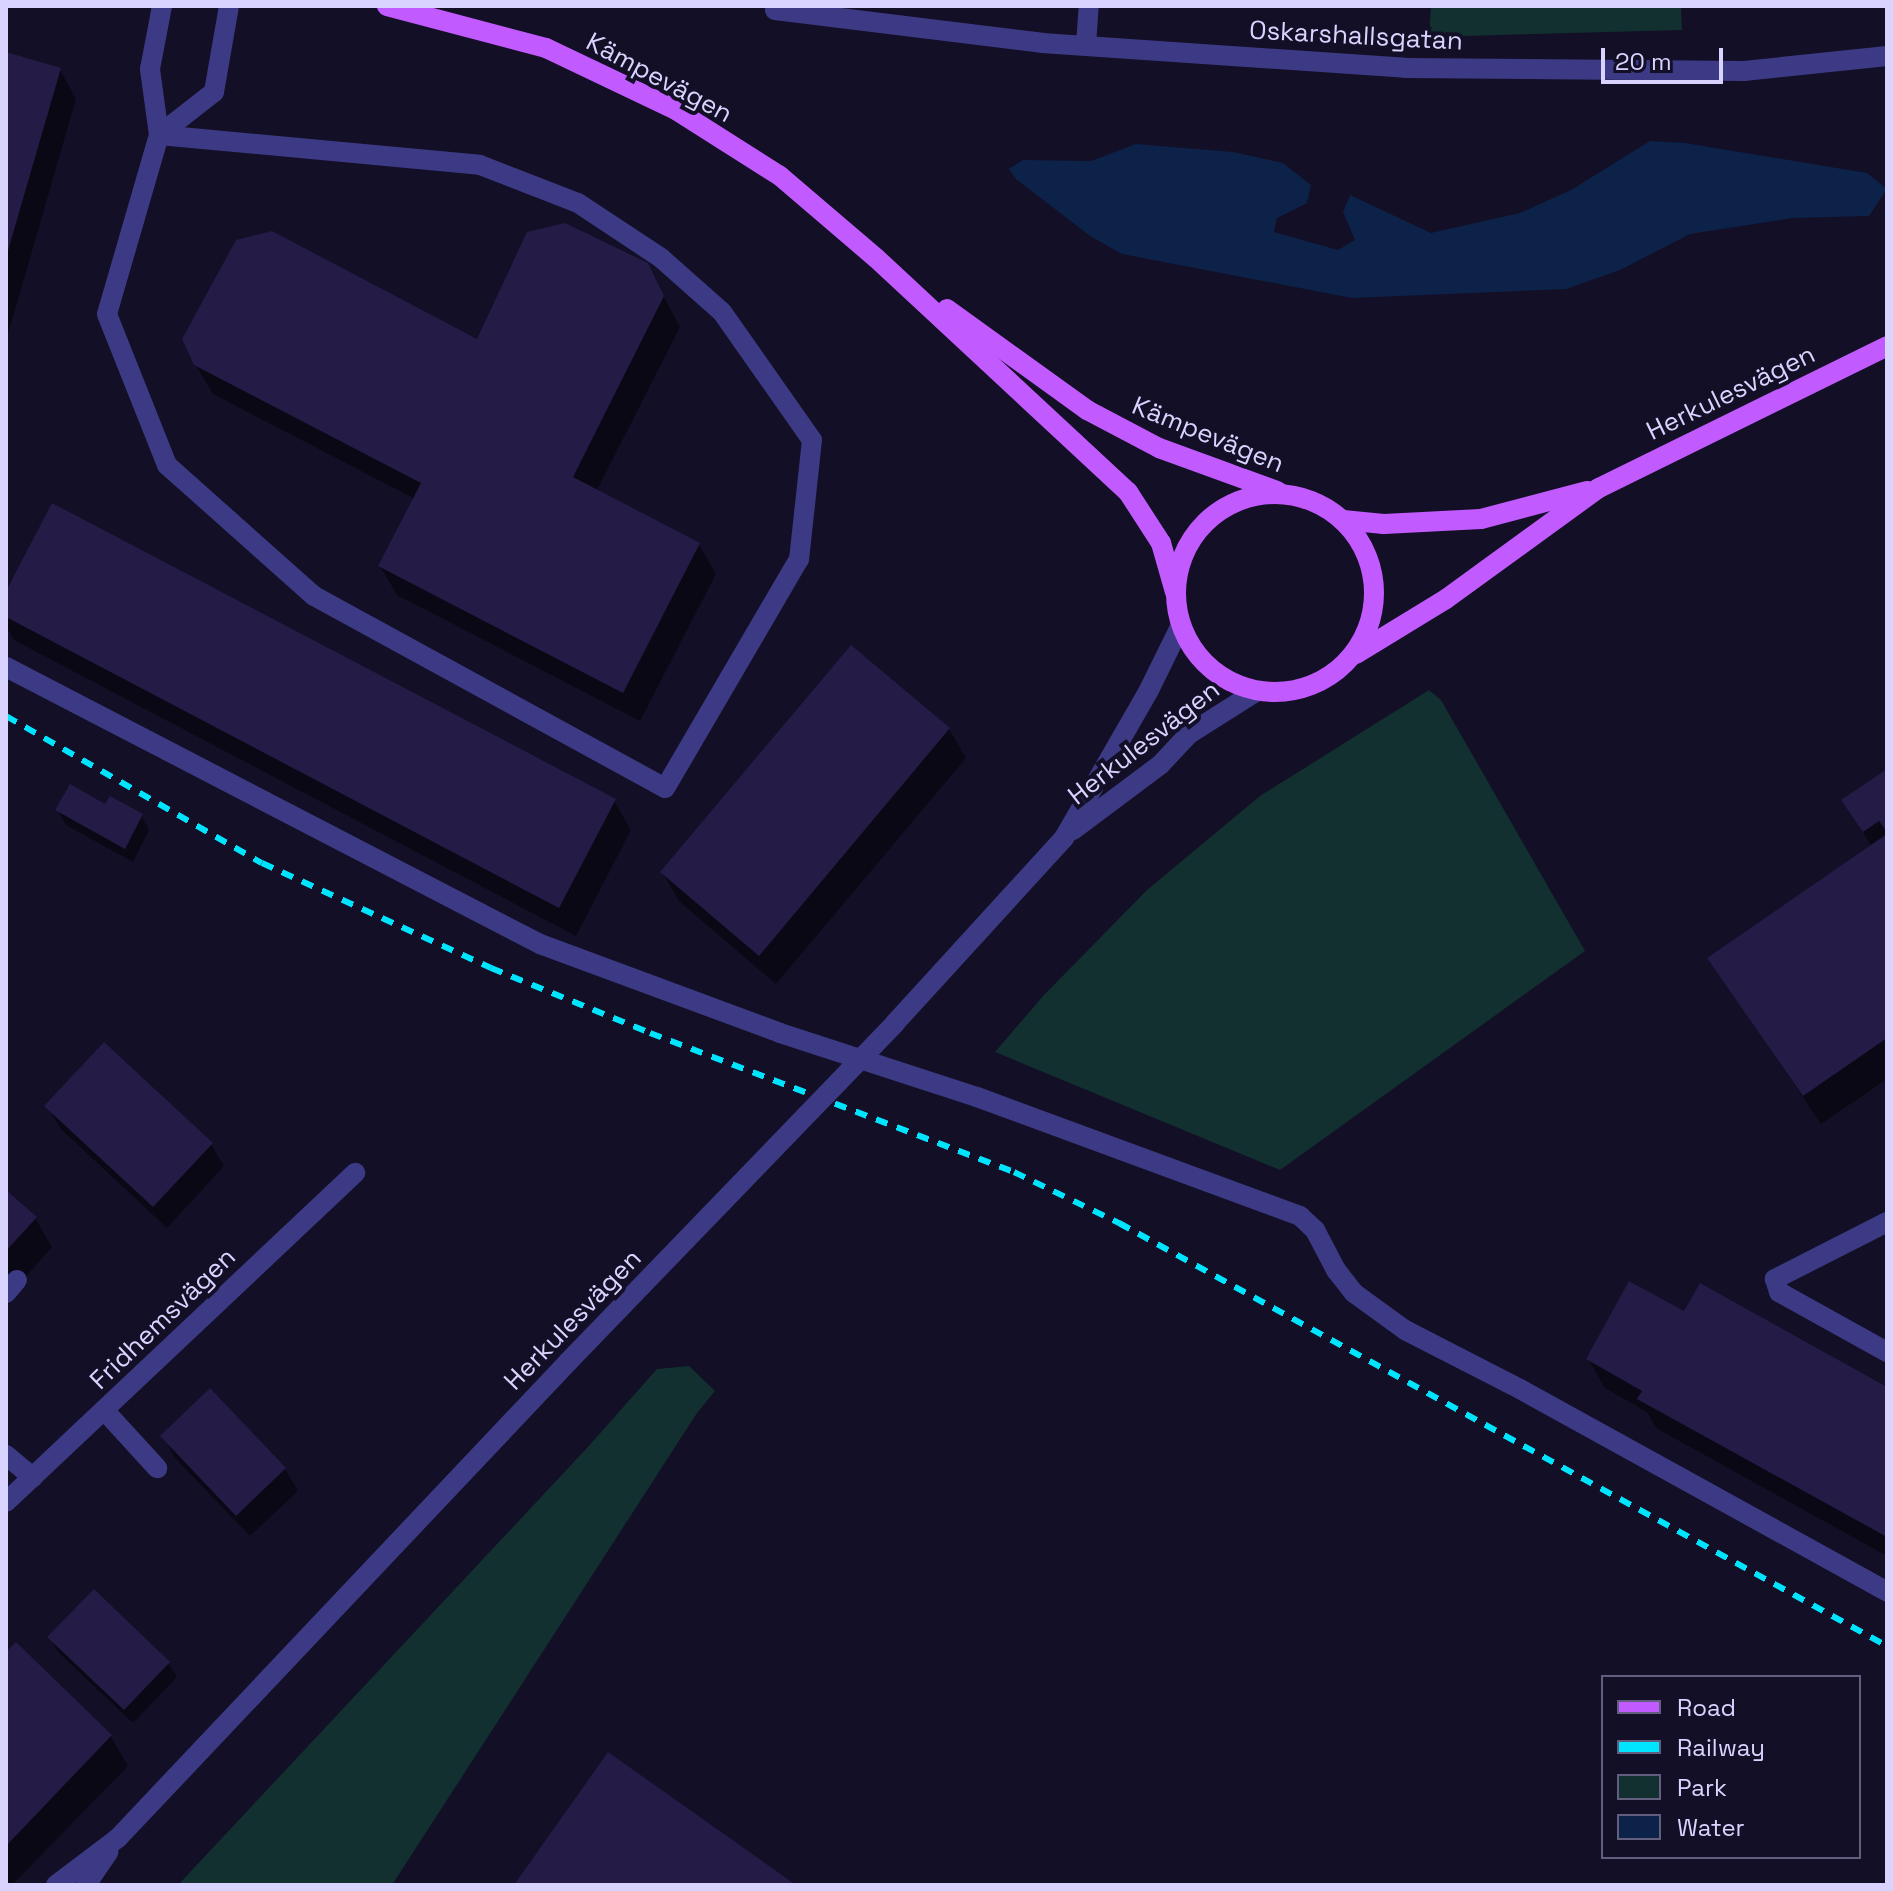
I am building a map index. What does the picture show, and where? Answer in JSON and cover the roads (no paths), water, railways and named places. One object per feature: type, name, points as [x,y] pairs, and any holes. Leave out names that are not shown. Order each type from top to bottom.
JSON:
[{"type":"main road","name":"Kämpevägen","points":[[387,6],[546,48],[676,110],[780,176],[876,258],[1128,492],[1161,543],[1175,592]]},
{"type":"main road","name":"Kämpevägen","points":[[876,258],[1087,410],[1159,448],[1285,494]]},
{"type":"main road","name":"Herkulesvägen","points":[[1351,657],[1446,599],[1599,488],[1887,346]]},
{"type":"main road","name":"Herkulesvägen","points":[[1343,520],[1384,524],[1481,519],[1599,488]]},
{"type":"main road","points":[[1285,494],[1316,503],[1343,520],[1361,544],[1372,572],[1374,602],[1366,631],[1351,657],[1332,675],[1309,687],[1283,692],[1257,691],[1230,682],[1206,665],[1188,642],[1181,625],[1175,592],[1181,559],[1191,540],[1221,509],[1252,496],[1285,494]]},
{"type":"street","points":[[159,135],[480,165],[578,203],[661,258],[722,312],[812,440],[799,559],[665,788],[314,596],[167,465],[107,314],[159,135],[150,69],[162,6]]},
{"type":"street","points":[[159,135],[214,92],[229,6]]},
{"type":"street","points":[[1086,45],[1089,6]]},
{"type":"street","name":"Oskarshallsgatan","points":[[785,10],[1086,45],[1405,68],[1744,71],[1887,56]]},
{"type":"street","name":"Herkulesvägen","points":[[1064,838],[1149,690],[1181,625]]},
{"type":"street","points":[[6,667],[540,944],[780,1033],[992,1102],[1300,1216],[1315,1230],[1336,1270],[1354,1293],[1405,1330],[1520,1389],[1887,1592]]},
{"type":"street","name":"Herkulesvägen","points":[[86,1885],[118,1838],[568,1362],[895,1023],[1064,838],[1160,765],[1189,734],[1257,691]]},
{"type":"street","name":"Fridhemsvägen","points":[[6,1502],[355,1173]]},
{"type":"street","points":[[1887,1222],[1775,1279],[1779,1292],[1887,1352]]},
{"type":"street","points":[[104,1410],[157,1468]]},
{"type":"street","points":[[6,1455],[33,1478]]},
{"type":"street","name":"Herkulesvägen","points":[[56,1885],[118,1838]]},
{"type":"water","points":[[1650,141],[1685,143],[1867,173],[1887,189],[1869,216],[1793,218],[1690,234],[1620,270],[1566,289],[1352,298],[1122,254],[1090,236],[1016,179],[1009,169],[1023,160],[1091,161],[1136,144],[1233,152],[1283,163],[1311,185],[1307,203],[1277,218],[1274,232],[1338,250],[1355,240],[1343,212],[1350,195],[1431,233],[1520,213],[1571,190]]},
{"type":"railway","points":[[6,716],[262,863],[491,968],[650,1033],[1014,1172],[1119,1223],[1887,1646]]}]
